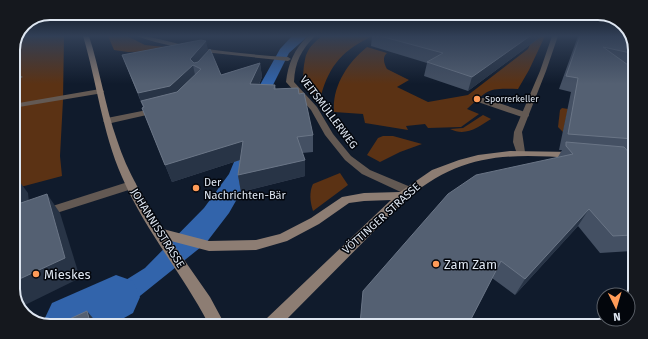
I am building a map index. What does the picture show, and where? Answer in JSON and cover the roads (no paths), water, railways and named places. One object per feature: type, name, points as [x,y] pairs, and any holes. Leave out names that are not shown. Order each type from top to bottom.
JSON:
[{"type":"main road","name":"JOHANNISSTRASSE","points":[[91,52],[107,121],[118,156],[131,185],[140,203],[205,302],[214,319]]},
{"type":"main road","name":"VÖTTINGER STRASSE","points":[[275,319],[328,266],[406,194],[427,177],[448,167],[475,159],[520,152],[579,155]]},
{"type":"main road","points":[[160,233],[209,246],[256,245],[283,238],[315,221],[346,200],[406,194]]},
{"type":"street","points":[[209,61],[217,52],[291,59]]},
{"type":"street","name":"VEITSMÜLLERWEG","points":[[297,52],[291,59],[290,82],[314,109],[328,134],[342,152],[366,172],[406,194]]},
{"type":"street","points":[[520,152],[518,132],[548,52]]},
{"type":"street","points":[[20,105],[100,91]]},
{"type":"street","points":[[481,100],[525,115]]},
{"type":"street","points":[[107,121],[166,108]]},
{"type":"street","points":[[35,216],[131,185]]},
{"type":"water","points":[[278,52],[290,52],[273,85],[260,104],[241,192],[229,213],[206,243],[120,312],[113,288],[145,268],[204,208],[229,174],[256,92]]},
{"type":"water","points":[[69,310],[70,319],[48,319]]},
{"type":"waterway","points":[[72,319],[116,297]]},
{"type":"place","name":"Sporrerkeller","points":[[477,99]]},
{"type":"place","name":"Der Nachrichten-Bär","points":[[196,188]]},
{"type":"place","name":"Zam Zam","points":[[436,264]]},
{"type":"place","name":"Mieskes","points":[[36,274]]}]
